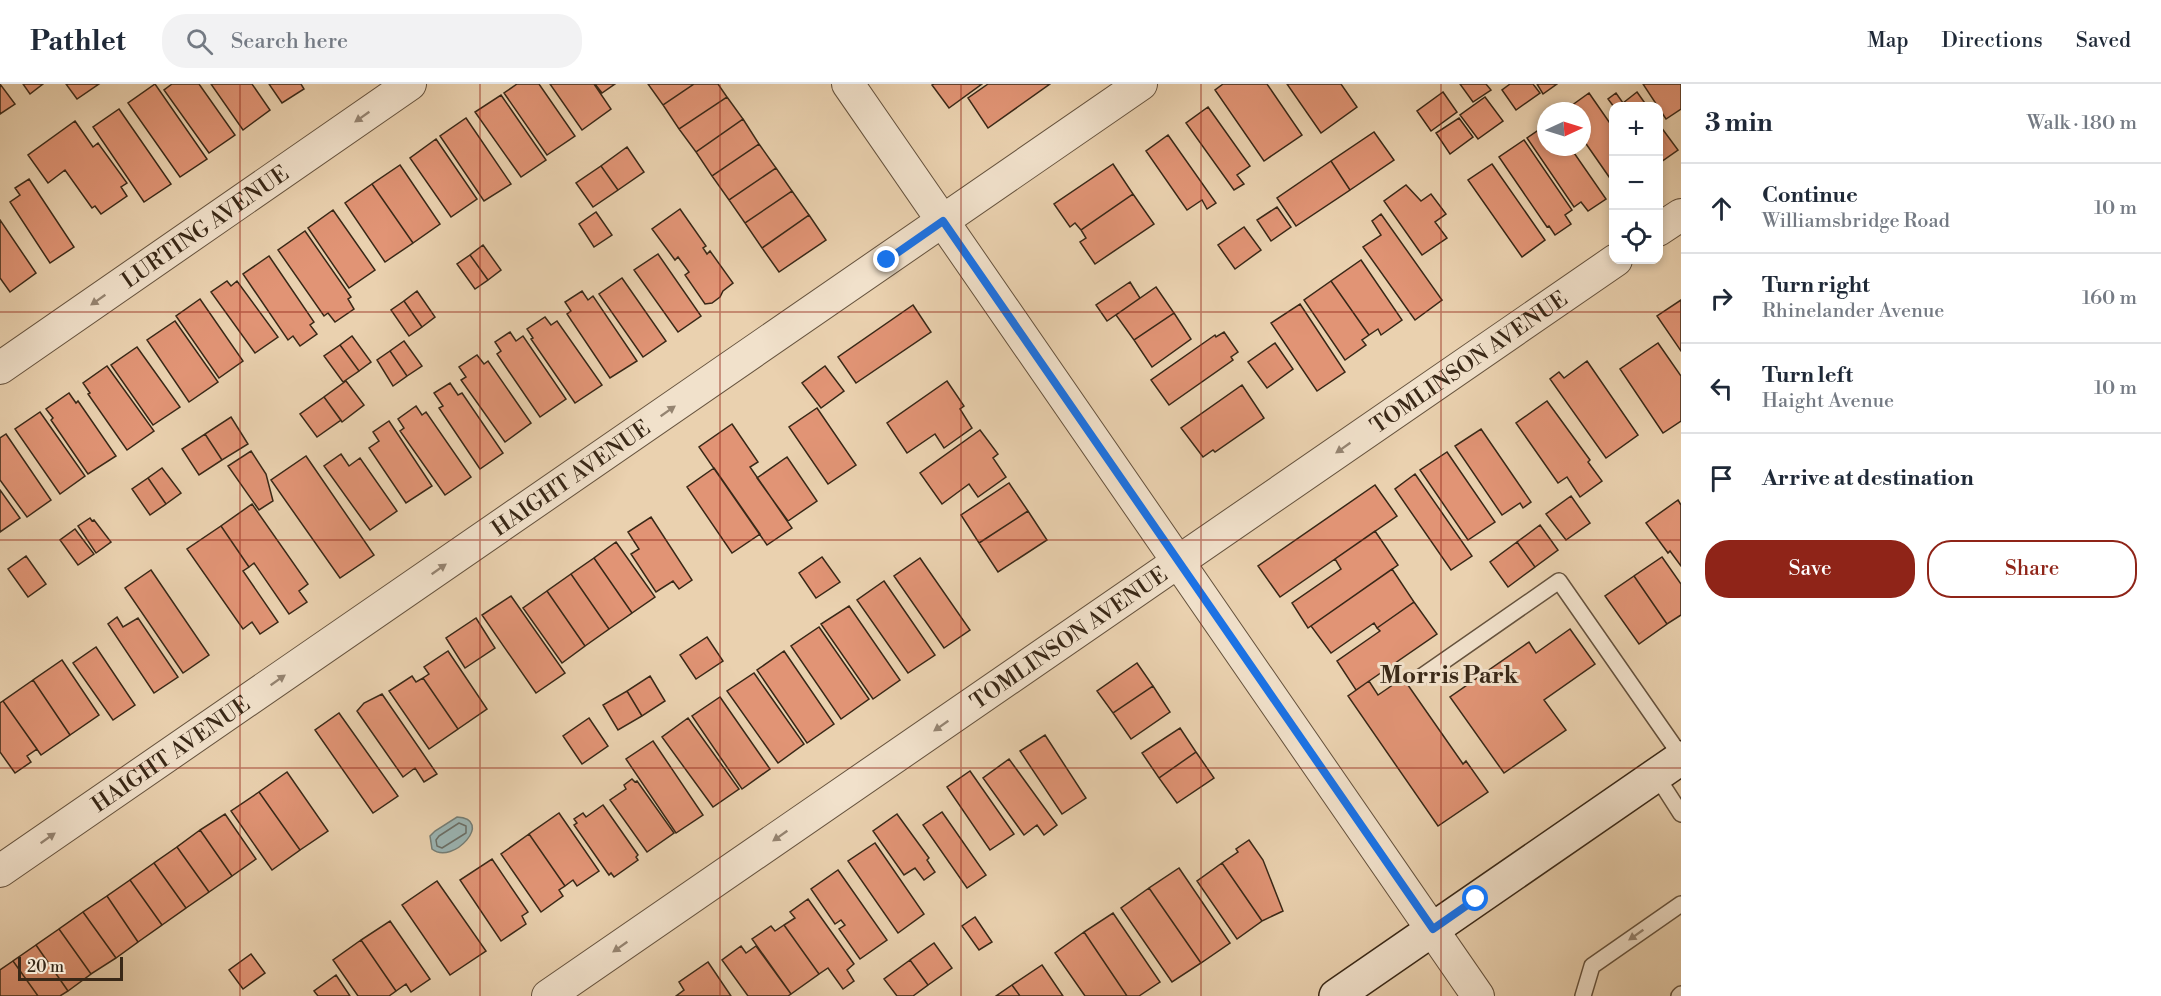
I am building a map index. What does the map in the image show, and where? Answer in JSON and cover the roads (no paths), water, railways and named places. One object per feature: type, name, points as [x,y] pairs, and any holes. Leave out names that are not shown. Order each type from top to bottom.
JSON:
[{"type":"main road","points":[[1336,996],[1673,763]]},
{"type":"street","name":"LURTING AVENUE","points":[[0,368],[410,84]]},
{"type":"street","points":[[848,84],[1478,996]]},
{"type":"street","name":"HAIGHT AVENUE","points":[[0,871],[1142,84]]},
{"type":"street","points":[[1663,227],[1681,214]]},
{"type":"street","name":"TOMLINSON AVENUE","points":[[548,996],[1610,264]]},
{"type":"lane","points":[[1422,677],[1559,581],[1673,763],[1681,814]]},
{"type":"lane","points":[[1583,996],[1592,966],[1681,904]]},
{"type":"water","points":[[457,817],[468,820],[472,825],[467,840],[450,851],[441,853],[432,849],[430,836]]},
{"type":"district","name":"Morris Park","points":[[1449,675]]}]
